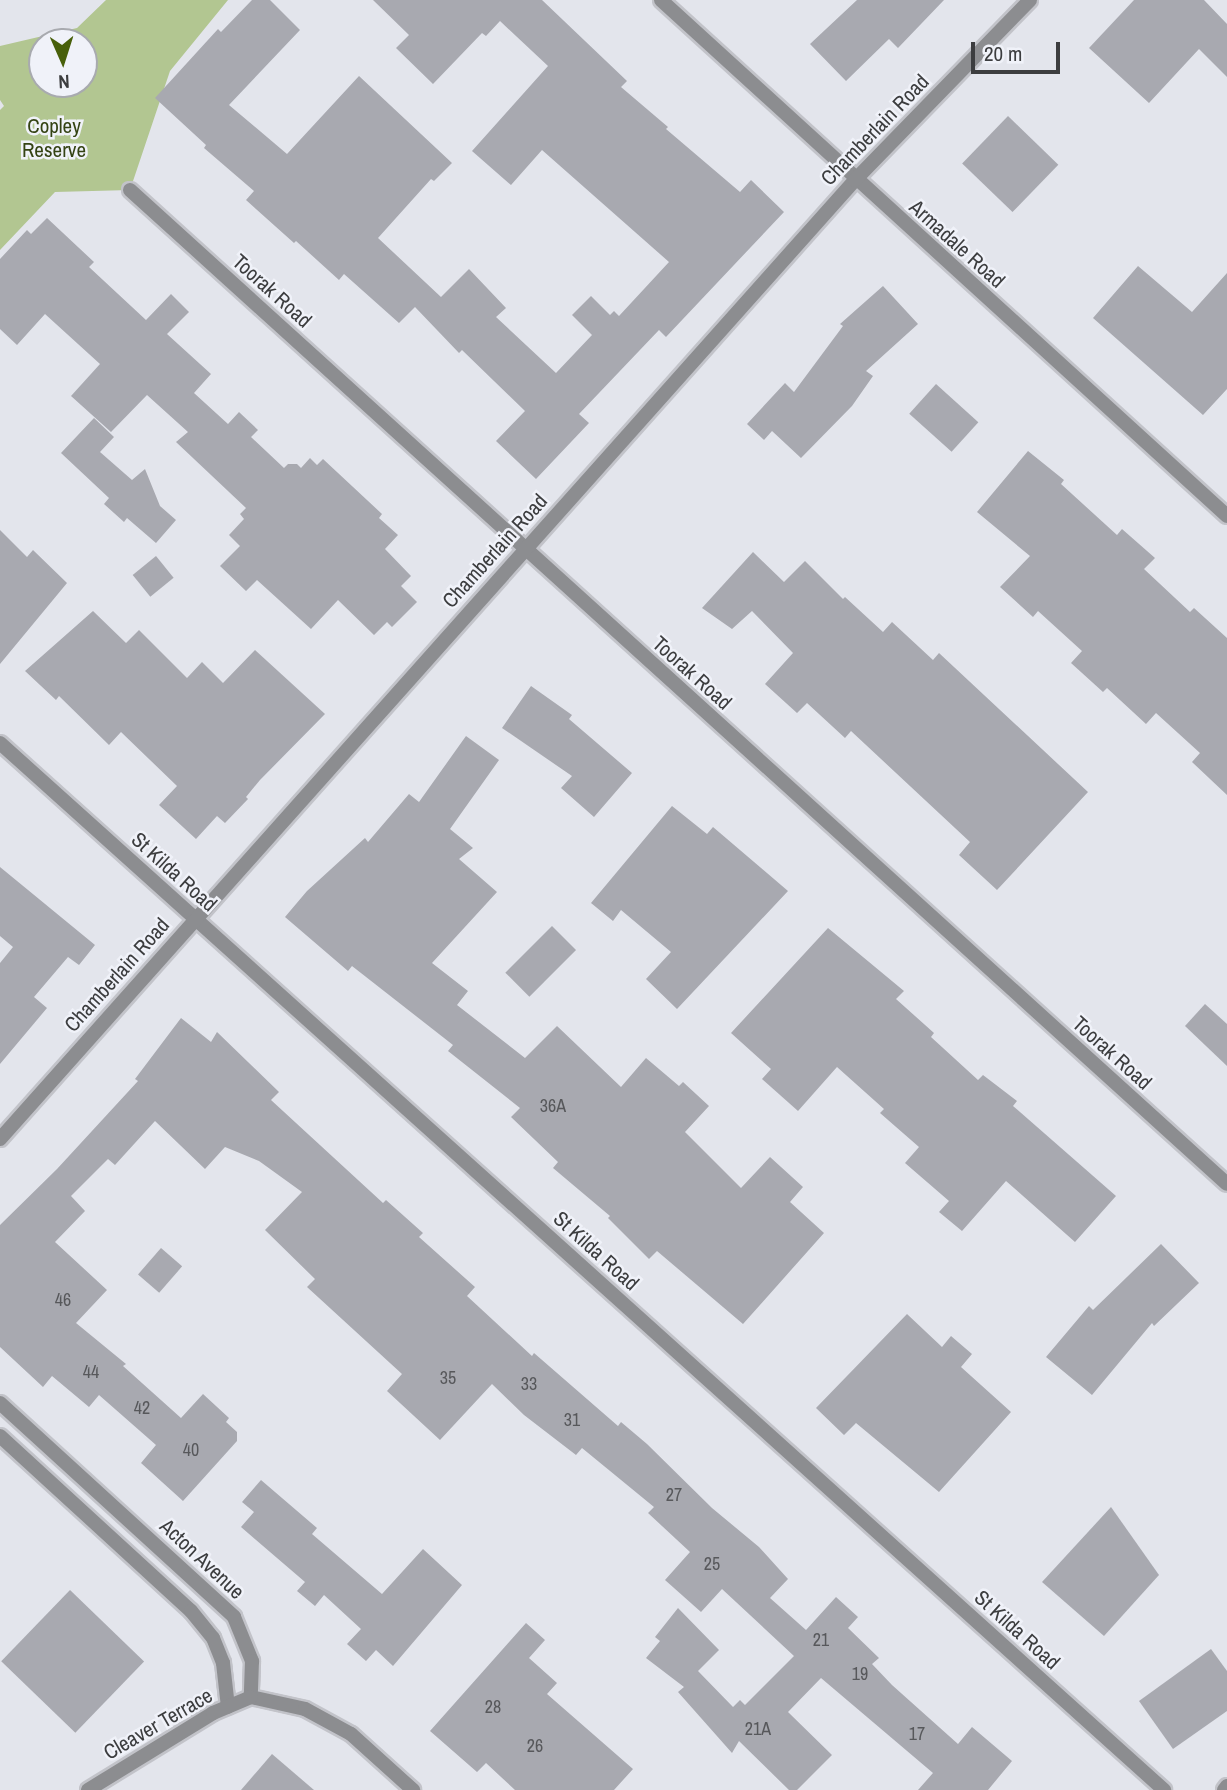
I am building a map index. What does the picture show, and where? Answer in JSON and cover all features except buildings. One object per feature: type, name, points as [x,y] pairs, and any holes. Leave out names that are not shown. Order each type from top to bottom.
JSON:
[{"type":"street","name":"Armadale Road","points":[[660,0],[1227,516]]},
{"type":"street","name":"Chamberlain Road","points":[[0,1139],[855,180],[1030,0]]},
{"type":"street","name":"Toorak Road","points":[[130,190],[524,550],[1227,1184]]},
{"type":"street","name":"St Kilda Road","points":[[0,743],[1164,1790]]},
{"type":"street","name":"Acton Avenue","points":[[0,1403],[234,1617],[252,1661],[251,1697]]},
{"type":"street","points":[[0,1436],[191,1611],[213,1638],[223,1663],[228,1707]]},
{"type":"street","name":"Cleaver Terrace","points":[[88,1790],[213,1713],[251,1697]]},
{"type":"street","points":[[251,1697],[305,1709],[351,1734],[413,1790]]},
{"type":"green space","name":"Copley Reserve","points":[[106,0],[228,0],[170,71],[130,190],[55,192],[0,250],[0,110],[4,106],[0,100],[0,46],[28,39],[28,98],[98,98],[98,28],[77,28]]}]
